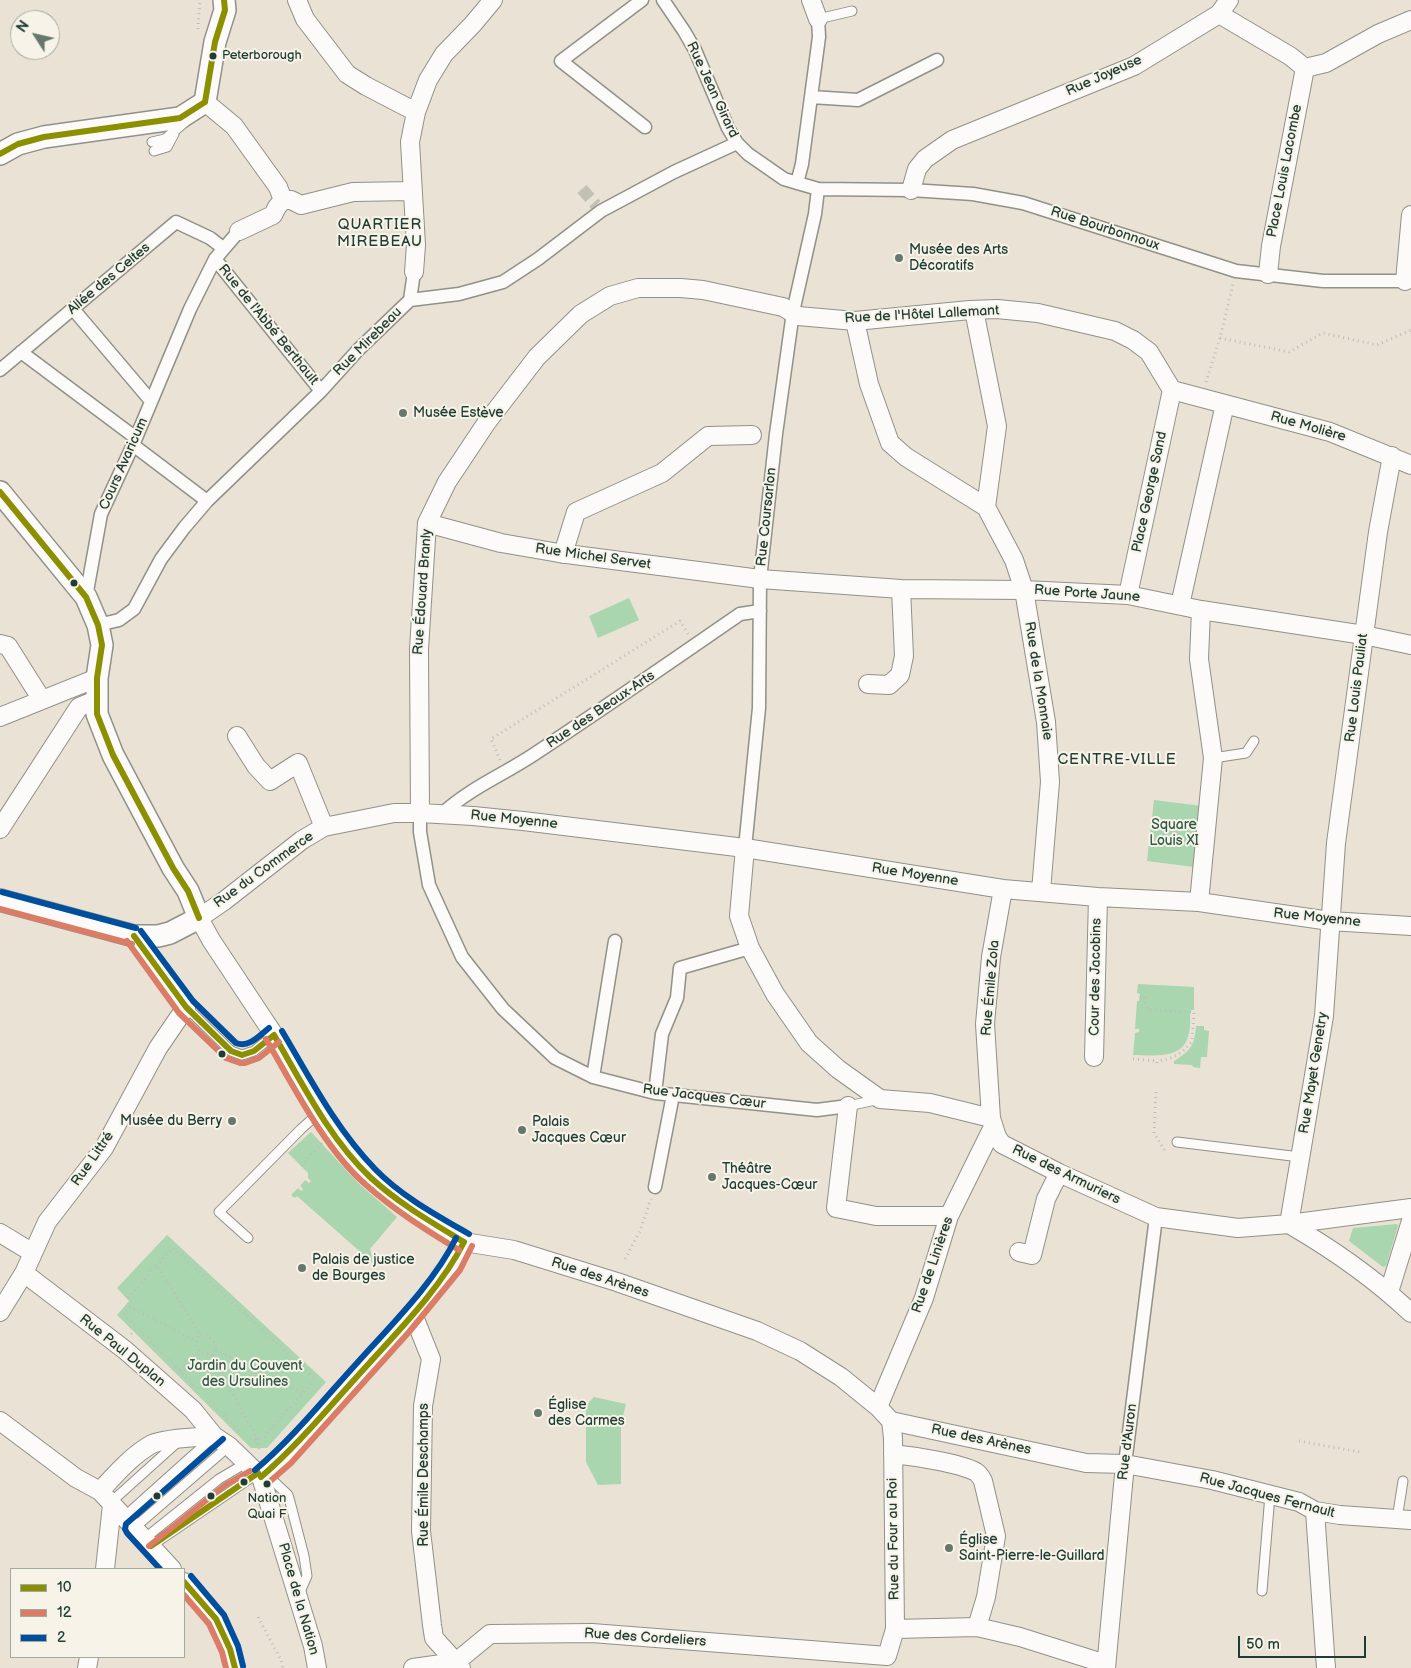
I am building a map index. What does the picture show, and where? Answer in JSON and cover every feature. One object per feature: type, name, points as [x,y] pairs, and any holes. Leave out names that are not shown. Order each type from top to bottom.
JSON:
[{"type":"street","points":[[0,154],[18,144],[44,137],[180,118],[204,102],[215,42],[225,10],[224,0]]},
{"type":"street","points":[[297,0],[305,19],[347,74],[416,112]]},
{"type":"street","points":[[410,300],[416,245],[410,142],[416,112],[428,80],[444,54],[473,24],[492,0]]},
{"type":"street","points":[[642,0],[561,61],[645,127]]},
{"type":"street","name":"Rue Jean Girard","points":[[663,0],[684,31],[694,50],[728,128],[737,143],[771,171],[784,179],[798,183]]},
{"type":"street","points":[[798,183],[819,37],[818,19],[811,0]]},
{"type":"street","name":"Rue Joyeuse","points":[[911,190],[917,169],[925,159],[952,140],[1134,66],[1224,7],[1305,68]]},
{"type":"street","points":[[1305,68],[1326,63],[1378,34],[1411,20]]},
{"type":"street","points":[[811,97],[858,100],[936,60]]},
{"type":"street","name":"Place Louis Lacombe","points":[[1268,274],[1271,246],[1305,68]]},
{"type":"street","points":[[204,102],[234,126],[278,187],[283,200]]},
{"type":"street","name":"Rue Mirebeau","points":[[98,625],[118,620],[134,609],[161,559],[207,501],[321,391],[358,350],[410,300],[459,294],[503,282],[538,259],[599,208],[737,143]]},
{"type":"street","name":"Rue Bourbonnoux","points":[[798,183],[818,189],[911,190],[973,194],[1023,203],[1236,271],[1323,281],[1408,281]]},
{"type":"street","name":"Rue Coursarlon","points":[[745,848],[759,708],[760,579],[776,434],[792,312],[815,214],[818,189]]},
{"type":"street","points":[[283,200],[291,200],[302,205],[354,192],[412,191]]},
{"type":"street","points":[[239,231],[272,215],[283,200]]},
{"type":"street","points":[[1408,281],[1411,215]]},
{"type":"street","name":"Allée des Celtes","points":[[0,370],[176,222],[210,238],[223,248]]},
{"type":"street","name":"Cours Avaricum","points":[[86,597],[90,566],[101,514],[134,442],[190,309],[215,259],[239,231]]},
{"type":"street","name":"Rue de l'Abbé Berthault","points":[[215,259],[321,391]]},
{"type":"street","name":"Rue Édouard Branly","points":[[420,812],[419,650],[427,523],[447,482],[487,422],[537,357],[581,314],[610,296],[638,288],[704,290],[783,308],[792,312]]},
{"type":"street","points":[[73,309],[151,401]]},
{"type":"street","points":[[855,321],[869,384],[890,443],[906,457],[986,507],[996,426],[974,310]]},
{"type":"street","name":"Rue de l'Hôtel Lallemant","points":[[792,312],[798,316],[855,321],[974,310],[1038,313],[1116,331],[1133,340],[1149,352],[1172,390]]},
{"type":"street","points":[[21,352],[207,501]]},
{"type":"street","points":[[1172,390],[1202,396]]},
{"type":"street","name":"Place George Sand","points":[[1128,595],[1172,390]]},
{"type":"street","name":"Rue Molière","points":[[1202,396],[1330,432],[1411,465]]},
{"type":"street","points":[[1180,604],[1225,404]]},
{"type":"street","points":[[563,554],[576,512],[662,473],[708,436],[776,434]]},
{"type":"street","name":"Rue Louis Pauliat","points":[[1330,921],[1336,843],[1378,532],[1392,456]]},
{"type":"street","points":[[0,492],[86,597],[98,625],[102,646],[97,678],[97,714],[113,755],[173,868],[188,891],[199,918],[170,934],[134,936],[0,900]]},
{"type":"street","name":"Rue de la Monnaie","points":[[986,507],[1014,560],[1024,590],[1046,722],[1050,782],[1041,891]]},
{"type":"street","name":"Rue Michel Servet","points":[[427,523],[501,543],[563,554],[760,579]]},
{"type":"street","name":"Rue Porte Jaune","points":[[760,579],[901,589],[1024,590],[1128,595],[1180,604],[1201,610],[1364,635],[1411,645]]},
{"type":"street","points":[[868,684],[889,685],[900,675],[904,656],[901,589]]},
{"type":"street","points":[[1199,902],[1213,758],[1199,659],[1201,610]]},
{"type":"street","name":"Rue des Beaux-Arts","points":[[443,813],[468,793],[638,686],[740,614],[760,611]]},
{"type":"street","points":[[0,644],[8,646],[42,700]]},
{"type":"street","points":[[0,717],[97,678]]},
{"type":"street","points":[[0,829],[80,707],[96,700]]},
{"type":"street","points":[[237,736],[256,766],[270,781],[298,763],[324,827]]},
{"type":"street","name":"Rue Moyenne","points":[[420,812],[531,822],[745,848],[1003,888],[1098,897],[1199,902],[1330,921],[1411,926]]},
{"type":"street","name":"Rue du Commerce","points":[[199,918],[224,901],[302,840],[324,827],[394,813],[420,812]]},
{"type":"street","name":"Rue Jacques Cœur","points":[[420,812],[420,832],[429,885],[462,957],[502,1009],[555,1058],[593,1077],[655,1093],[817,1110],[848,1106]]},
{"type":"street","points":[[745,848],[739,916],[750,948],[775,994],[809,1043],[838,1069],[880,1099],[930,1103],[992,1122]]},
{"type":"street","name":"Rue Émile Zola","points":[[992,1122],[985,1024],[991,957],[1003,888]]},
{"type":"street","name":"Cour des Jacobins","points":[[1094,1057],[1098,897]]},
{"type":"street","name":"Rue des Arènes","points":[[199,918],[210,940],[274,1035],[344,1148],[370,1177],[414,1212],[464,1242],[514,1250],[624,1285],[757,1331],[800,1351],[840,1377],[878,1406],[891,1421],[1086,1463],[1125,1464]]},
{"type":"street","name":"Rue Mayet Genetry","points":[[1289,1224],[1324,1016],[1330,921]]},
{"type":"street","points":[[134,936],[186,1007]]},
{"type":"street","points":[[593,1077],[615,941]]},
{"type":"street","points":[[655,1093],[662,1034],[677,998],[680,968],[750,948]]},
{"type":"street","name":"Rue Littré","points":[[0,1312],[24,1273],[48,1222],[104,1148],[158,1048],[186,1007]]},
{"type":"street","points":[[656,1187],[673,1095]]},
{"type":"street","points":[[848,1106],[836,1208],[876,1216],[950,1216]]},
{"type":"street","name":"Rue des Armuriers","points":[[992,1122],[997,1137],[1002,1144],[1059,1174],[1156,1217],[1238,1228],[1289,1224],[1411,1208]]},
{"type":"street","name":"Rue de Linières","points":[[878,1406],[924,1298],[950,1216],[992,1122]]},
{"type":"street","points":[[1019,1252],[1032,1254],[1046,1199],[1059,1174]]},
{"type":"street","name":"Rue d'Auron","points":[[1106,1666],[1125,1464],[1156,1217]]},
{"type":"street","points":[[1389,1292],[1411,1221]]},
{"type":"street","points":[[1289,1224],[1318,1241],[1389,1292],[1411,1312]]},
{"type":"street","points":[[0,1233],[32,1253]]},
{"type":"street","points":[[257,1471],[284,1457],[413,1314],[453,1264],[464,1242]]},
{"type":"street","name":"Rue Paul Duplan","points":[[24,1273],[132,1356],[193,1410],[214,1436]]},
{"type":"street","name":"Rue Émile Deschamps","points":[[413,1314],[431,1359],[423,1406],[421,1531],[432,1625],[434,1638],[459,1665]]},
{"type":"street","points":[[0,1421],[76,1478],[125,1518],[171,1568]]},
{"type":"street","name":"Rue du Four au Roi","points":[[888,1662],[895,1629],[891,1421]]},
{"type":"street","points":[[105,1568],[125,1518],[133,1458],[154,1444],[182,1438],[214,1436]]},
{"type":"street","name":"Place de la Nation","points":[[214,1436],[229,1446],[257,1471],[298,1596],[313,1646],[317,1668]]},
{"type":"street","points":[[893,1454],[911,1456],[969,1469],[978,1473],[983,1481],[996,1536],[986,1597],[977,1627]]},
{"type":"street","name":"Rue Jacques Fernault","points":[[1125,1464],[1212,1480],[1299,1502],[1314,1511],[1340,1515],[1404,1519]]},
{"type":"street","points":[[1314,1511],[1326,1668]]},
{"type":"street","points":[[185,1583],[216,1619],[230,1649],[235,1668]]},
{"type":"street","points":[[185,1597],[201,1602]]},
{"type":"street","points":[[895,1629],[977,1627],[1020,1637],[1106,1666]]},
{"type":"street","name":"Rue des Cordeliers","points":[[459,1665],[490,1634],[592,1633],[888,1662]]},
{"type":"street","points":[[413,1668],[459,1665]]},
{"type":"lane","points":[[818,19],[852,11]]},
{"type":"lane","points":[[153,147],[167,147],[175,132],[204,102]]},
{"type":"lane","points":[[1213,758],[1246,752],[1254,742]]},
{"type":"lane","points":[[186,1007],[231,1050],[242,1055],[254,1051],[274,1035]]},
{"type":"lane","points":[[848,1106],[880,1099]]},
{"type":"lane","points":[[248,1238],[219,1212],[320,1112]]},
{"type":"lane","points":[[1177,1142],[1300,1156]]},
{"type":"lane","points":[[125,1518],[214,1436]]},
{"type":"lane","points":[[125,1518],[229,1446]]},
{"type":"lane","points":[[125,1518],[257,1471]]},
{"type":"lane","points":[[125,1518],[219,1479],[257,1471]]},
{"type":"lane","points":[[1403,1481],[1404,1519]]},
{"type":"lane","points":[[1262,1591],[1270,1495]]},
{"type":"path","points":[[198,34],[200,0]]},
{"type":"path","points":[[1202,396],[1220,338],[1236,271]]},
{"type":"path","points":[[1220,338],[1289,352],[1323,333],[1378,345],[1411,330]]},
{"type":"path","points":[[504,772],[491,739],[680,621],[695,645]]},
{"type":"path","points":[[1133,1059],[1157,1063],[1168,1060],[1177,1056],[1192,1041],[1194,1012],[1149,1010],[1145,997],[1140,997]]},
{"type":"path","points":[[1156,1092],[1154,1133],[1165,1151]]},
{"type":"path","points":[[301,1166],[333,1132]]},
{"type":"path","points":[[625,1259],[640,1231],[656,1187]]},
{"type":"path","points":[[128,1298],[173,1248],[316,1380],[263,1438],[258,1440],[248,1440],[207,1399]]},
{"type":"path","points":[[156,1266],[158,1266],[200,1334],[206,1335],[216,1344],[216,1350],[212,1355]]},
{"type":"path","points":[[124,1314],[130,1307],[196,1341]]},
{"type":"path","points":[[140,1331],[200,1392]]},
{"type":"path","points":[[200,1334],[195,1343],[200,1352],[212,1355],[258,1440],[259,1448]]},
{"type":"path","points":[[216,1350],[303,1393]]},
{"type":"path","points":[[180,1371],[200,1352]]},
{"type":"path","points":[[1299,1440],[1360,1452]]},
{"type":"path","points":[[258,1617],[281,1660],[283,1668]]},
{"type":"green space","points":[[629,598],[639,620],[598,638],[589,616]]},
{"type":"green space","name":"Square Louis XI","points":[[1154,800],[1202,806],[1194,867],[1147,861]]},
{"type":"green space","points":[[1138,984],[1194,987],[1194,1010],[1190,1010],[1189,1034],[1179,1050],[1165,1055],[1133,1055],[1135,1033],[1139,1032],[1139,1029],[1135,1029],[1137,1001],[1139,1001],[1140,994],[1137,993]]},
{"type":"green space","points":[[1196,1026],[1204,1026],[1204,1030],[1209,1031],[1207,1057],[1201,1057],[1200,1068],[1193,1067],[1192,1065],[1174,1064],[1174,1061],[1191,1046],[1195,1038]]},
{"type":"green space","points":[[311,1132],[358,1183],[397,1217],[370,1249],[374,1264],[297,1196],[295,1198],[291,1195],[298,1188],[301,1191],[303,1189],[300,1186],[305,1180],[309,1183],[311,1181],[308,1178],[308,1173],[288,1153]]},
{"type":"green space","points":[[1397,1224],[1386,1266],[1383,1267],[1349,1241],[1353,1228]]},
{"type":"green space","name":"Jardin du Couvent des Ursulines","points":[[167,1235],[326,1382],[267,1448],[251,1448],[117,1315],[129,1301],[117,1288]]},
{"type":"green space","points":[[594,1397],[626,1404],[621,1424],[621,1484],[598,1485],[586,1462],[586,1405]]},
{"type":"tunnel","points":[[582,189],[596,205]]},
{"type":"transit line","name":"10","points":[[205,102],[215,42],[225,10],[224,0]]},
{"type":"transit line","name":"10","points":[[0,154],[18,144],[44,137],[180,118],[205,102]]},
{"type":"transit line","name":"10","points":[[0,492],[86,597],[98,625],[102,645],[97,678],[97,714],[113,755],[173,868],[188,891],[199,918]]},
{"type":"transit line","name":"2","points":[[2,892],[136,928]]},
{"type":"transit line","name":"12","points":[[0,909],[132,944]]},
{"type":"transit line","name":"2","points":[[141,931],[193,1001],[236,1043],[250,1043],[269,1028]]},
{"type":"transit line","name":"10","points":[[134,936],[186,1007],[231,1051],[242,1055],[254,1051],[274,1035]]},
{"type":"transit line","name":"12","points":[[127,941],[179,1013],[226,1058],[245,1063],[259,1058],[279,1042]]},
{"type":"transit line","name":"2","points":[[282,1031],[313,1085],[361,1154],[396,1188],[469,1234]]},
{"type":"transit line","name":"10","points":[[274,1035],[329,1128],[355,1162],[370,1177],[415,1212],[464,1242]]},
{"type":"transit line","name":"12","points":[[266,1039],[323,1135],[350,1170],[399,1211],[459,1250]]},
{"type":"transit line","name":"2","points":[[255,1470],[295,1432],[411,1303],[436,1271],[456,1238]]},
{"type":"transit line","name":"10","points":[[261,1477],[314,1425],[418,1309],[443,1276],[464,1242]]},
{"type":"transit line","name":"12","points":[[267,1484],[291,1463],[409,1332],[460,1270],[472,1246]]},
{"type":"transit line","name":"2","points":[[159,1568],[127,1533],[125,1529],[126,1524],[223,1439]]},
{"type":"transit line","name":"12","points":[[149,1546],[224,1486],[250,1471]]},
{"type":"transit line","name":"10","points":[[151,1546],[258,1473]]},
{"type":"transit line","name":"2","points":[[191,1576],[224,1615],[238,1646],[243,1666]]},
{"type":"transit line","name":"10","points":[[185,1583],[216,1619],[230,1649],[235,1668]]},
{"type":"transit line","name":"12","points":[[185,1596],[209,1624],[222,1652],[226,1668]]},
{"type":"place","name":"Peterborough","points":[[213,56]]},
{"type":"place","name":"Musée des Arts Décoratifs","points":[[899,258]]},
{"type":"place","name":"Musée Estève","points":[[403,413]]},
{"type":"place","name":"Musée du Berry","points":[[232,1121]]},
{"type":"place","name":"Palais Jacques Cœur","points":[[522,1130]]},
{"type":"place","name":"Théâtre Jacques-Cœur","points":[[712,1177]]},
{"type":"place","name":"Palais de justice de Bourges","points":[[302,1268]]},
{"type":"place","name":"Église des Carmes","points":[[538,1413]]},
{"type":"place","name":"Nation Quai F","points":[[267,1484]]},
{"type":"place","name":"Église Saint-Pierre-le-Guillard","points":[[949,1548]]},
{"type":"district","name":"QUARTIER MIREBEAU","points":[[380,234]]},
{"type":"district","name":"CENTRE-VILLE","points":[[1117,760]]}]
